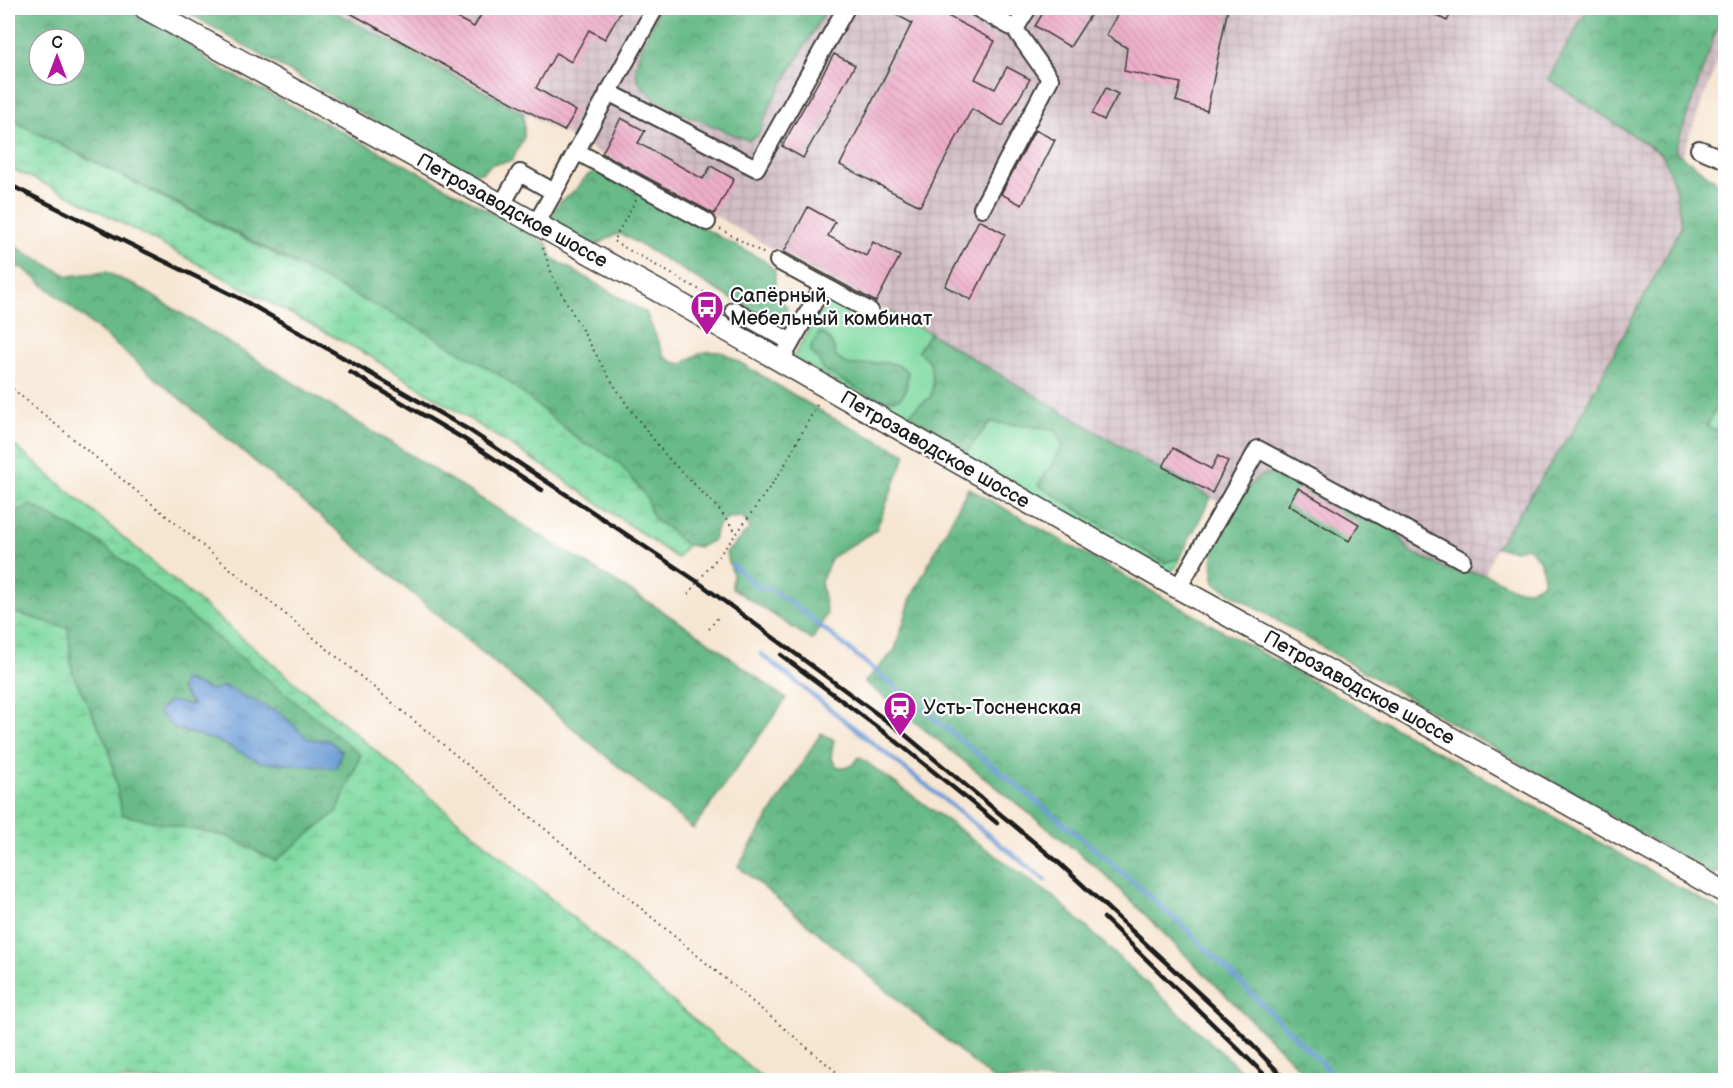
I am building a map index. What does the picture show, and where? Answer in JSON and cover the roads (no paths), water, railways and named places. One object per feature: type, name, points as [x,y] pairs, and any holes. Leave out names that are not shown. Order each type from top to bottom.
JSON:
[{"type":"main road","name":"Петрозаводское шоссе","points":[[145,8],[658,291],[1178,588],[1451,738],[1725,893]]},
{"type":"lane","points":[[536,224],[655,8]]},
{"type":"lane","points":[[608,92],[756,168],[846,8]]},
{"type":"lane","points":[[977,8],[1015,29],[1050,79],[982,208]]},
{"type":"lane","points":[[1015,29],[1028,8]]},
{"type":"lane","points":[[1699,149],[1725,160]]},
{"type":"lane","points":[[576,151],[707,222]]},
{"type":"lane","points":[[501,206],[520,173],[554,192]]},
{"type":"lane","points":[[777,261],[870,311]]},
{"type":"lane","points":[[780,362],[823,286]]},
{"type":"lane","points":[[734,309],[791,342]]},
{"type":"lane","points":[[1178,588],[1258,449],[1462,560]]},
{"type":"water","points":[[184,680],[211,690],[225,686],[283,715],[308,739],[328,740],[342,751],[336,768],[260,762],[215,740],[175,729],[158,712],[169,701],[193,705],[180,689]]},
{"type":"waterway","points":[[732,565],[761,589],[769,588],[802,611],[1111,862],[1181,924],[1339,1080]]},
{"type":"waterway","points":[[761,654],[1045,880]]},
{"type":"railway","points":[[8,184],[241,299],[469,430],[698,582],[903,733],[1059,863],[1234,1026],[1286,1080]]},
{"type":"railway","points":[[350,372],[464,439],[542,490]]},
{"type":"railway","points":[[781,655],[897,742],[997,823]]},
{"type":"railway","points":[[1104,918],[1270,1080]]},
{"type":"place","name":"Сапёрный, Мебельный комбинат","points":[[707,336]]},
{"type":"place","name":"Усть-Тосненская","points":[[900,737]]}]
